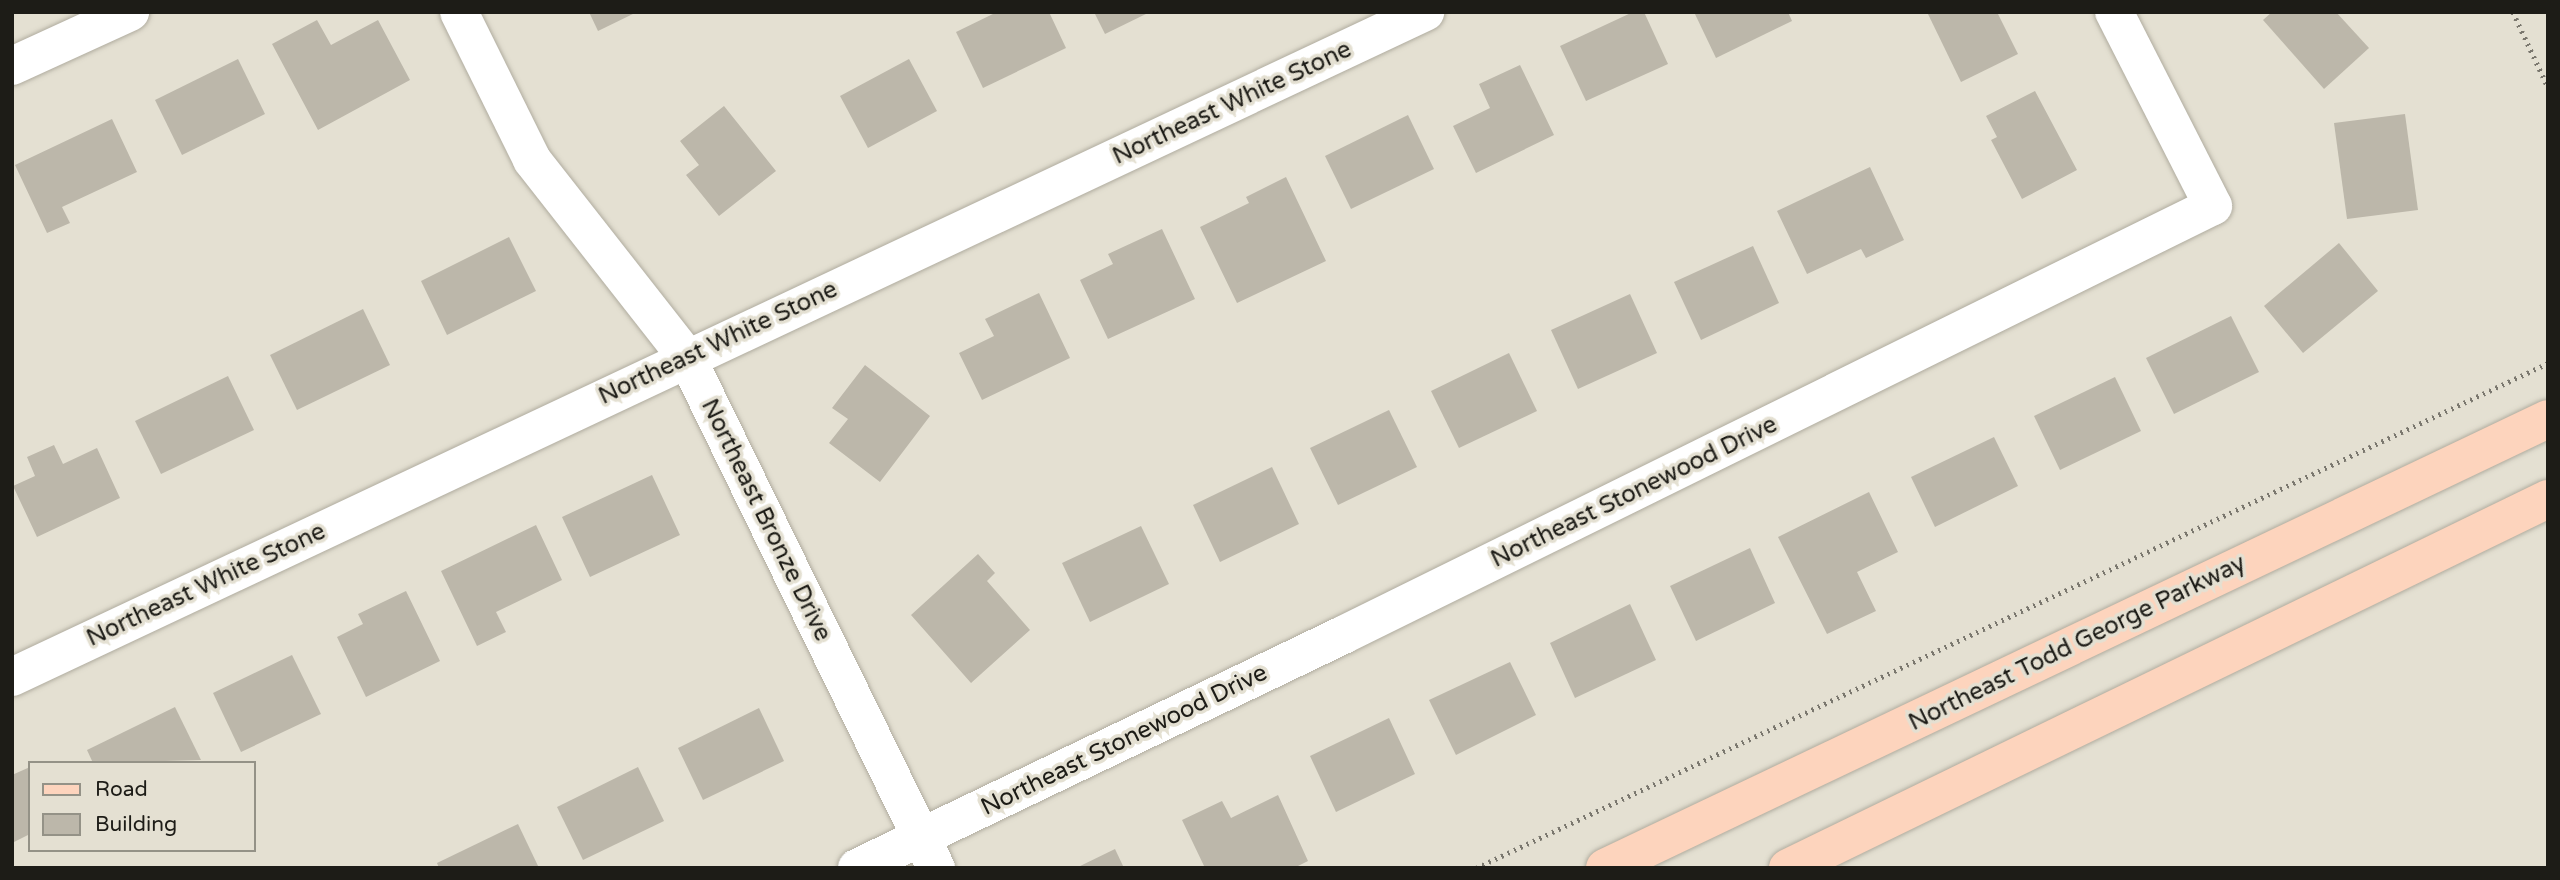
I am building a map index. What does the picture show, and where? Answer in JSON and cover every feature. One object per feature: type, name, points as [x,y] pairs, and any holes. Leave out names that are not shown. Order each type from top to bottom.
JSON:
[{"type":"main road","name":"Northeast Todd George Parkway","points":[[1605,868],[2548,419]]},
{"type":"main road","points":[[1788,868],[2548,499]]},
{"type":"street","points":[[12,66],[131,12]]},
{"type":"street","name":"Northeast Bronze Drive","points":[[459,12],[532,160],[687,358],[929,852]]},
{"type":"street","name":"Northeast White Stone","points":[[12,677],[1425,12]]},
{"type":"street","name":"Northeast Stonewood Drive","points":[[857,868],[929,852],[1343,635],[2213,206],[2114,12]]},
{"type":"path","points":[[2513,12],[2548,87]]},
{"type":"path","points":[[1476,868],[2548,363]]},
{"type":"building","points":[[589,12],[637,12],[598,31]]},
{"type":"building","points":[[997,12],[1049,12],[1066,48],[983,88],[956,32]]},
{"type":"building","points":[[1094,12],[1150,12],[1105,34]]},
{"type":"building","points":[[1633,12],[1644,12],[1668,64],[1586,101],[1560,46]]},
{"type":"building","points":[[1694,12],[1788,12],[1792,21],[1716,58]]},
{"type":"building","points":[[1927,12],[1997,12],[2018,54],[1961,82]]},
{"type":"building","points":[[2272,12],[2336,12],[2369,48],[2324,89],[2263,20]]},
{"type":"building","points":[[317,20],[331,45],[378,20],[410,80],[318,130],[272,44]]},
{"type":"building","points":[[238,59],[265,114],[182,155],[155,100]]},
{"type":"building","points":[[909,59],[937,111],[868,148],[840,96]]},
{"type":"building","points":[[1520,65],[1554,135],[1476,173],[1453,126],[1490,108],[1479,84]]},
{"type":"building","points":[[2035,91],[2077,170],[2022,199],[1991,140],[1997,137],[1986,116]]},
{"type":"building","points":[[724,106],[776,171],[719,216],[686,175],[699,165],[680,141]]},
{"type":"building","points":[[2405,114],[2418,210],[2347,219],[2334,123]]},
{"type":"building","points":[[1408,115],[1434,169],[1351,209],[1325,156]]},
{"type":"building","points":[[112,119],[137,172],[62,207],[70,223],[47,233],[15,165]]},
{"type":"building","points":[[1870,167],[1904,240],[1866,258],[1861,249],[1807,274],[1777,211]]},
{"type":"building","points":[[1286,177],[1326,261],[1237,303],[1200,227],[1249,203],[1246,197]]},
{"type":"building","points":[[1162,229],[1195,299],[1108,339],[1080,280],[1113,264],[1108,254]]},
{"type":"building","points":[[509,237],[536,291],[447,335],[421,281]]},
{"type":"building","points":[[2339,243],[2378,291],[2303,353],[2264,306]]},
{"type":"building","points":[[1753,246],[1779,303],[1701,340],[1674,282]]},
{"type":"building","points":[[1039,293],[1070,358],[982,400],[959,353],[994,336],[985,319]]},
{"type":"building","points":[[1630,294],[1657,353],[1578,389],[1551,330]]},
{"type":"building","points":[[363,309],[390,365],[297,410],[270,355]]},
{"type":"building","points":[[2231,316],[2259,372],[2174,414],[2146,358]]},
{"type":"building","points":[[1509,353],[1537,411],[1459,448],[1431,391]]},
{"type":"building","points":[[865,365],[930,416],[880,482],[829,443],[848,419],[832,408]]},
{"type":"building","points":[[228,376],[254,430],[161,474],[135,421]]},
{"type":"building","points":[[2115,377],[2141,431],[2060,470],[2034,416]]},
{"type":"building","points":[[1389,410],[1417,467],[1338,505],[1310,448]]},
{"type":"building","points":[[1994,437],[2018,486],[1935,527],[1911,477]]},
{"type":"building","points":[[54,445],[63,464],[97,448],[120,498],[37,537],[13,486],[35,476],[27,457]]},
{"type":"building","points":[[1272,467],[1299,524],[1220,562],[1193,505]]},
{"type":"building","points":[[652,475],[680,535],[590,577],[562,517]]},
{"type":"building","points":[[1869,492],[1898,552],[1857,572],[1876,611],[1827,634],[1778,537]]},
{"type":"building","points":[[536,525],[562,580],[496,612],[506,632],[477,646],[441,571]]},
{"type":"building","points":[[1141,526],[1169,584],[1090,622],[1062,563]]},
{"type":"building","points":[[1750,548],[1775,603],[1696,641],[1670,586]]},
{"type":"building","points":[[978,554],[995,573],[987,581],[1030,630],[971,683],[911,615]]},
{"type":"building","points":[[406,591],[440,661],[366,697],[337,637],[363,624],[358,614]]},
{"type":"building","points":[[1630,604],[1656,660],[1575,698],[1550,643]]},
{"type":"building","points":[[292,655],[321,714],[241,752],[213,693]]},
{"type":"building","points":[[1510,662],[1536,715],[1456,755],[1429,700]]},
{"type":"building","points":[[175,707],[201,760],[92,761],[87,750]]},
{"type":"building","points":[[759,708],[784,761],[703,800],[678,748]]},
{"type":"building","points":[[1389,718],[1415,774],[1336,812],[1310,756]]},
{"type":"building","points":[[638,767],[664,821],[583,860],[557,807]]},
{"type":"building","points":[[28,768],[28,835],[12,843],[12,775]]},
{"type":"building","points":[[1278,795],[1308,861],[1294,868],[1205,868],[1182,820],[1222,801],[1231,818]]},
{"type":"building","points":[[518,824],[539,868],[439,868],[437,863]]},
{"type":"building","points":[[1115,849],[1124,868],[1076,868]]}]
